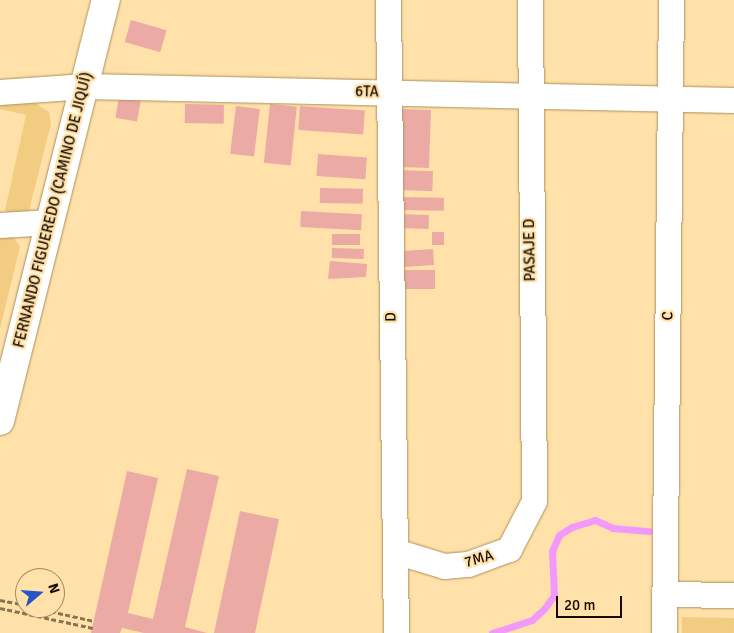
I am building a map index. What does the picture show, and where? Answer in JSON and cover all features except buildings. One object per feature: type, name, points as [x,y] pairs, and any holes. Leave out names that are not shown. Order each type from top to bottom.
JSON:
[{"type":"street","name":"FERNANDO FIGUEREDO (CAMINO DE JIQUÍ)","points":[[0,421],[106,0]]},
{"type":"street","name":"D","points":[[388,0],[387,92],[396,633]]},
{"type":"street","name":"PASAJE D","points":[[530,0],[528,96],[534,501]]},
{"type":"street","name":"C","points":[[664,633],[672,0]]},
{"type":"street","name":"6TA","points":[[0,92],[85,86],[734,100]]},
{"type":"street","points":[[0,224],[50,222]]},
{"type":"street","name":"7MA","points":[[395,551],[444,566],[468,564],[510,549],[534,501]]},
{"type":"street","points":[[664,594],[734,595]]},
{"type":"path","points":[[0,600],[15,604]]},
{"type":"path","points":[[0,608],[93,628]]},
{"type":"path","points":[[65,614],[94,621]]},
{"type":"shaded area","points":[[0,98],[29,99],[49,112],[51,124],[28,214],[13,216],[5,210],[26,115],[0,109]]},
{"type":"shaded area","points":[[0,235],[14,238],[20,246],[0,329]]},
{"type":"shaded area","points":[[682,617],[734,618],[734,633],[682,633]]},
{"type":"waterway","points":[[492,633],[532,620],[544,609],[554,595],[552,551],[559,535],[572,527],[595,520],[613,528],[649,531]]}]
